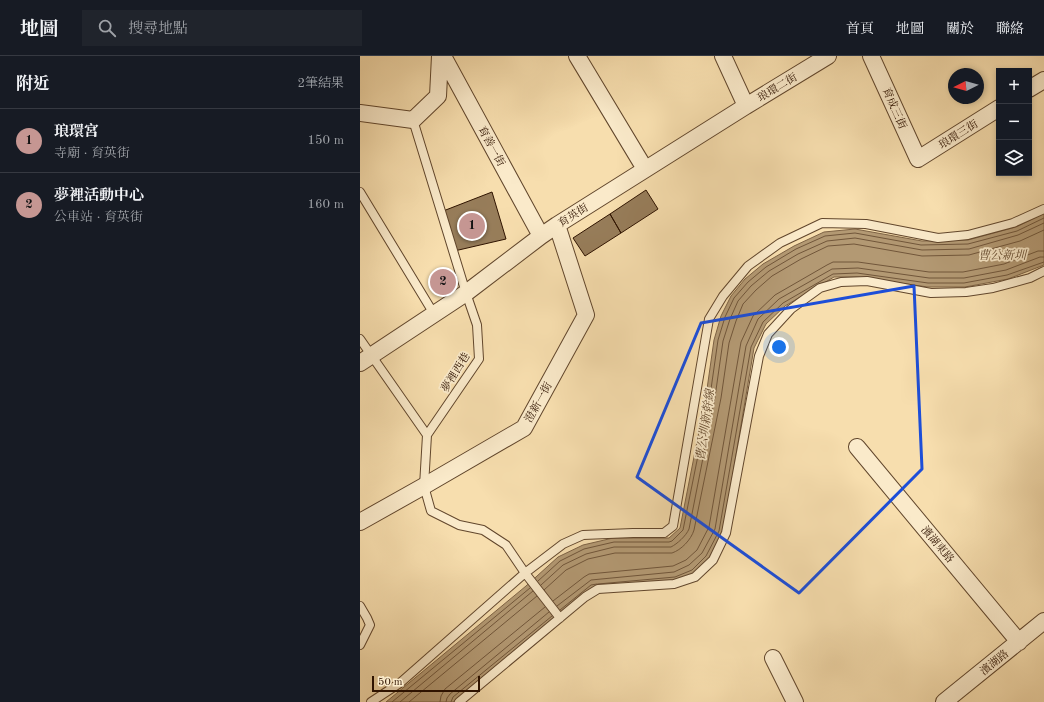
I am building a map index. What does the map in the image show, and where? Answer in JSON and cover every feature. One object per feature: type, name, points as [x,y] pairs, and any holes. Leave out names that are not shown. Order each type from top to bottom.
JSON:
[{"type":"street","points":[[360,113],[413,120],[438,96],[441,56]]},
{"type":"street","name":"育善一街","points":[[441,56],[541,236]]},
{"type":"street","points":[[577,56],[645,169]]},
{"type":"street","points":[[723,56],[746,106]]},
{"type":"street","name":"琅環二街","points":[[746,106],[828,56]]},
{"type":"street","name":"育成三街","points":[[871,56],[918,159]]},
{"type":"street","points":[[1032,88],[1044,80]]},
{"type":"street","name":"育英街","points":[[366,359],[466,293],[557,225],[746,106]]},
{"type":"street","name":"琅環三街","points":[[918,159],[996,110]]},
{"type":"street","name":"澄新一街","points":[[360,522],[524,428],[586,315],[557,225]]},
{"type":"street","name":"濱湖東路","points":[[857,447],[1019,642]]},
{"type":"street","name":"濱湖路","points":[[944,702],[1044,621]]},
{"type":"street","points":[[773,658],[795,702]]},
{"type":"lane","name":"夢裡西巷","points":[[413,120],[477,325],[479,359],[427,434]]},
{"type":"lane","points":[[360,192],[434,314]]},
{"type":"lane","points":[[371,702],[400,684],[525,573],[563,544],[583,536],[664,533],[673,526],[709,319],[723,296],[748,266],[780,243],[822,223],[866,224],[938,238],[968,235],[1013,223],[1044,209]]},
{"type":"lane","points":[[459,702],[585,597],[598,589],[674,584],[695,577],[713,560],[726,533],[759,356],[768,334],[791,309],[820,288],[841,282],[867,281],[930,293],[966,292],[993,288],[1030,278],[1044,271]]},
{"type":"lane","points":[[360,339],[366,359],[427,434],[424,486],[431,511],[460,525],[483,530],[506,545],[525,573],[560,618]]},
{"type":"lane","points":[[360,606],[370,625],[360,645]]},
{"type":"highlighted area","points":[[914,286],[922,469],[799,593],[637,477],[701,323]]},
{"type":"water","name":"曹公新圳","points":[[1044,213],[1044,265],[1008,279],[965,287],[928,287],[857,277],[834,277],[785,306],[766,324],[754,348],[723,532],[709,558],[695,573],[676,581],[594,589],[453,702],[386,702],[526,586],[558,557],[583,545],[613,538],[669,538],[680,528],[706,396],[714,340],[721,316],[731,296],[745,279],[763,264],[794,246],[824,232],[855,229],[922,241],[968,240],[1016,227]]},
{"type":"building","points":[[646,190],[658,209],[621,233],[610,214]]},
{"type":"building","points":[[492,192],[506,239],[450,252],[438,213]]},
{"type":"building","points":[[610,214],[621,233],[585,256],[573,238]]},
{"type":"place","name":"琅環宮","points":[[472,226]]},
{"type":"place","name":"夢裡活動中心","points":[[443,282]]},
{"type":"water label","name":"曹公圳新幹線","points":[[705,425]]}]
